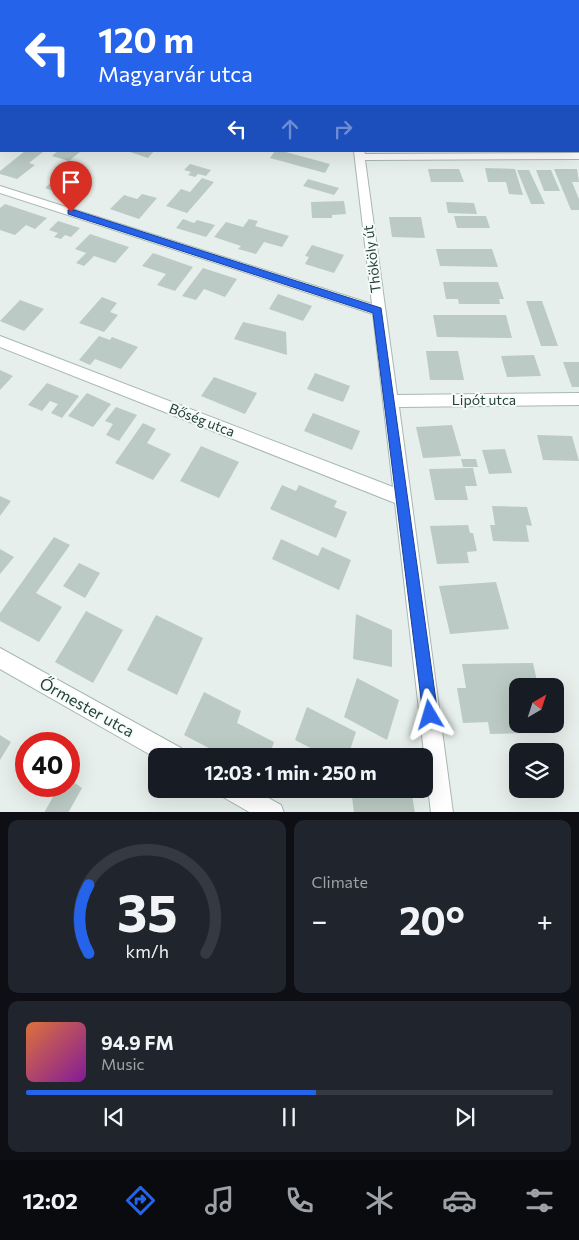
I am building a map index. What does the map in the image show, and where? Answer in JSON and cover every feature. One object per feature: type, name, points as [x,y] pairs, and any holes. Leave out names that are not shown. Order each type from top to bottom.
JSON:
[{"type":"street","points":[[359,154],[579,156]]},
{"type":"street","name":"Thököly út","points":[[359,154],[442,812]]},
{"type":"street","points":[[0,189],[378,311]]},
{"type":"street","name":"Bőség utca","points":[[0,341],[404,500]]},
{"type":"street","name":"Lipót utca","points":[[390,400],[579,399]]},
{"type":"street","name":"Őrmester utca","points":[[0,658],[160,748]]},
{"type":"street","points":[[247,798],[273,812]]},
{"type":"building","points":[[24,152],[43,152],[29,163],[35,165],[17,179],[0,174],[0,171]]},
{"type":"building","points":[[57,152],[80,152],[69,161],[52,156]]},
{"type":"building","points":[[130,152],[153,152],[148,158]]},
{"type":"building","points":[[274,152],[286,152],[330,164],[325,173],[270,158]]},
{"type":"building","points":[[190,164],[211,170],[206,176],[198,174],[195,177],[188,175],[191,172],[184,170]]},
{"type":"building","points":[[485,168],[515,169],[523,195],[509,194],[506,182],[488,182]]},
{"type":"building","points":[[66,169],[78,173],[73,178],[81,180],[65,195],[45,188]]},
{"type":"building","points":[[428,169],[459,169],[464,182],[431,182]]},
{"type":"building","points":[[554,169],[577,169],[579,182],[572,182],[579,199],[579,210],[571,210]]},
{"type":"building","points":[[517,170],[529,170],[545,204],[531,204]]},
{"type":"building","points":[[536,170],[551,170],[560,191],[544,191]]},
{"type":"building","points":[[202,178],[214,182],[187,213],[166,206],[181,189],[190,192]]},
{"type":"building","points":[[308,179],[339,188],[334,195],[303,186]]},
{"type":"building","points":[[142,194],[157,198],[139,219],[110,209],[124,195],[137,199]]},
{"type":"building","points":[[344,201],[346,214],[332,215],[332,218],[312,218],[311,202]]},
{"type":"building","points":[[446,202],[474,203],[477,214],[448,213]]},
{"type":"building","points":[[5,204],[47,218],[35,229],[26,225],[15,235],[0,230],[0,208]]},
{"type":"building","points":[[454,216],[486,216],[490,228],[457,228]]},
{"type":"building","points":[[389,217],[421,217],[425,238],[392,237]]},
{"type":"building","points":[[183,219],[194,223],[197,220],[215,225],[206,237],[176,228]]},
{"type":"building","points":[[249,219],[258,221],[255,226],[289,236],[282,247],[264,242],[256,254],[238,249],[241,246],[214,237],[226,222],[243,227]]},
{"type":"building","points":[[58,221],[80,228],[71,237],[65,235],[61,239],[54,237],[58,233],[49,230]]},
{"type":"building","points":[[90,234],[129,247],[115,263],[94,256],[84,266],[76,263],[86,253],[75,249]]},
{"type":"building","points":[[312,245],[344,255],[334,273],[305,264],[309,257],[305,256]]},
{"type":"building","points":[[436,249],[492,249],[498,267],[440,266]]},
{"type":"building","points":[[153,253],[193,267],[175,291],[157,285],[166,274],[142,266]]},
{"type":"building","points":[[203,268],[237,279],[225,297],[204,289],[196,300],[182,296]]},
{"type":"building","points":[[443,282],[498,282],[504,299],[499,299],[500,304],[459,304],[458,299],[446,299]]},
{"type":"building","points":[[278,294],[312,306],[303,321],[269,309]]},
{"type":"building","points":[[102,297],[117,303],[110,312],[118,315],[104,332],[79,323]]},
{"type":"building","points":[[20,300],[44,309],[24,331],[0,321]]},
{"type":"building","points":[[526,301],[542,301],[558,346],[541,346]]},
{"type":"building","points":[[433,315],[506,315],[512,338],[437,337]]},
{"type":"building","points":[[243,322],[286,332],[287,355],[234,339]]},
{"type":"building","points":[[99,336],[110,340],[112,337],[138,347],[121,369],[95,359],[90,365],[79,360]]},
{"type":"building","points":[[426,351],[458,351],[464,380],[430,380]]},
{"type":"building","points":[[534,355],[541,376],[507,377],[501,356]]},
{"type":"building","points":[[563,362],[579,362],[579,387],[572,387]]},
{"type":"building","points":[[0,370],[13,376],[0,390]]},
{"type":"building","points":[[315,373],[350,386],[343,402],[307,389]]},
{"type":"building","points":[[214,377],[257,393],[245,414],[201,396]]},
{"type":"building","points":[[47,383],[79,396],[62,418],[51,413],[58,404],[50,401],[42,411],[28,405]]},
{"type":"building","points":[[87,393],[111,404],[93,427],[68,416]]},
{"type":"building","points":[[116,407],[137,415],[119,441],[106,435],[113,424],[105,421]]},
{"type":"building","points":[[313,413],[360,431],[352,450],[304,431]]},
{"type":"building","points":[[143,423],[156,429],[147,443],[171,454],[153,480],[115,463]]},
{"type":"building","points":[[452,425],[461,456],[423,458],[416,427]]},
{"type":"building","points":[[537,435],[572,436],[579,461],[543,460]]},
{"type":"building","points":[[201,446],[239,462],[219,498],[180,481]]},
{"type":"building","points":[[505,449],[512,473],[489,474],[482,450]]},
{"type":"building","points":[[461,459],[476,459],[478,467],[463,467]]},
{"type":"building","points":[[473,468],[477,486],[465,486],[468,500],[435,500],[429,469]]},
{"type":"building","points":[[282,485],[296,491],[299,485],[337,501],[334,507],[347,512],[336,538],[270,509]]},
{"type":"building","points":[[0,496],[11,501],[0,516]]},
{"type":"building","points":[[492,506],[527,507],[532,526],[526,525],[529,542],[493,541],[490,525],[495,525]]},
{"type":"building","points":[[468,525],[470,533],[473,533],[477,551],[467,552],[469,563],[437,564],[430,526]]},
{"type":"building","points":[[54,537],[70,545],[36,593],[62,607],[39,642],[0,621],[0,613]]},
{"type":"building","points":[[281,539],[318,556],[322,547],[351,560],[339,590],[272,559]]},
{"type":"building","points":[[0,549],[14,557],[0,574]]},
{"type":"building","points":[[79,563],[100,573],[85,598],[63,586]]},
{"type":"building","points":[[496,582],[509,629],[450,634],[439,586]]},
{"type":"building","points":[[86,611],[123,630],[93,683],[55,662]]},
{"type":"building","points":[[356,614],[392,630],[392,667],[353,659]]},
{"type":"building","points":[[156,615],[203,638],[177,695],[127,670]]},
{"type":"building","points":[[533,663],[536,678],[509,678],[509,733],[526,733],[490,734],[488,722],[463,723],[457,688],[466,688],[462,664]]},
{"type":"building","points":[[357,678],[399,700],[387,740],[344,717]]},
{"type":"building","points":[[204,692],[241,711],[237,723],[274,742],[272,748],[209,748],[184,735]]},
{"type":"building","points":[[307,707],[356,732],[351,748],[310,748],[295,740]]},
{"type":"building","points":[[0,735],[11,742],[0,760]]},
{"type":"building","points":[[53,797],[77,797],[69,812],[45,812]]},
{"type":"building","points":[[352,798],[412,798],[415,812],[354,812]]},
{"type":"route","points":[[71,212],[378,311],[404,500],[430,715]]}]
